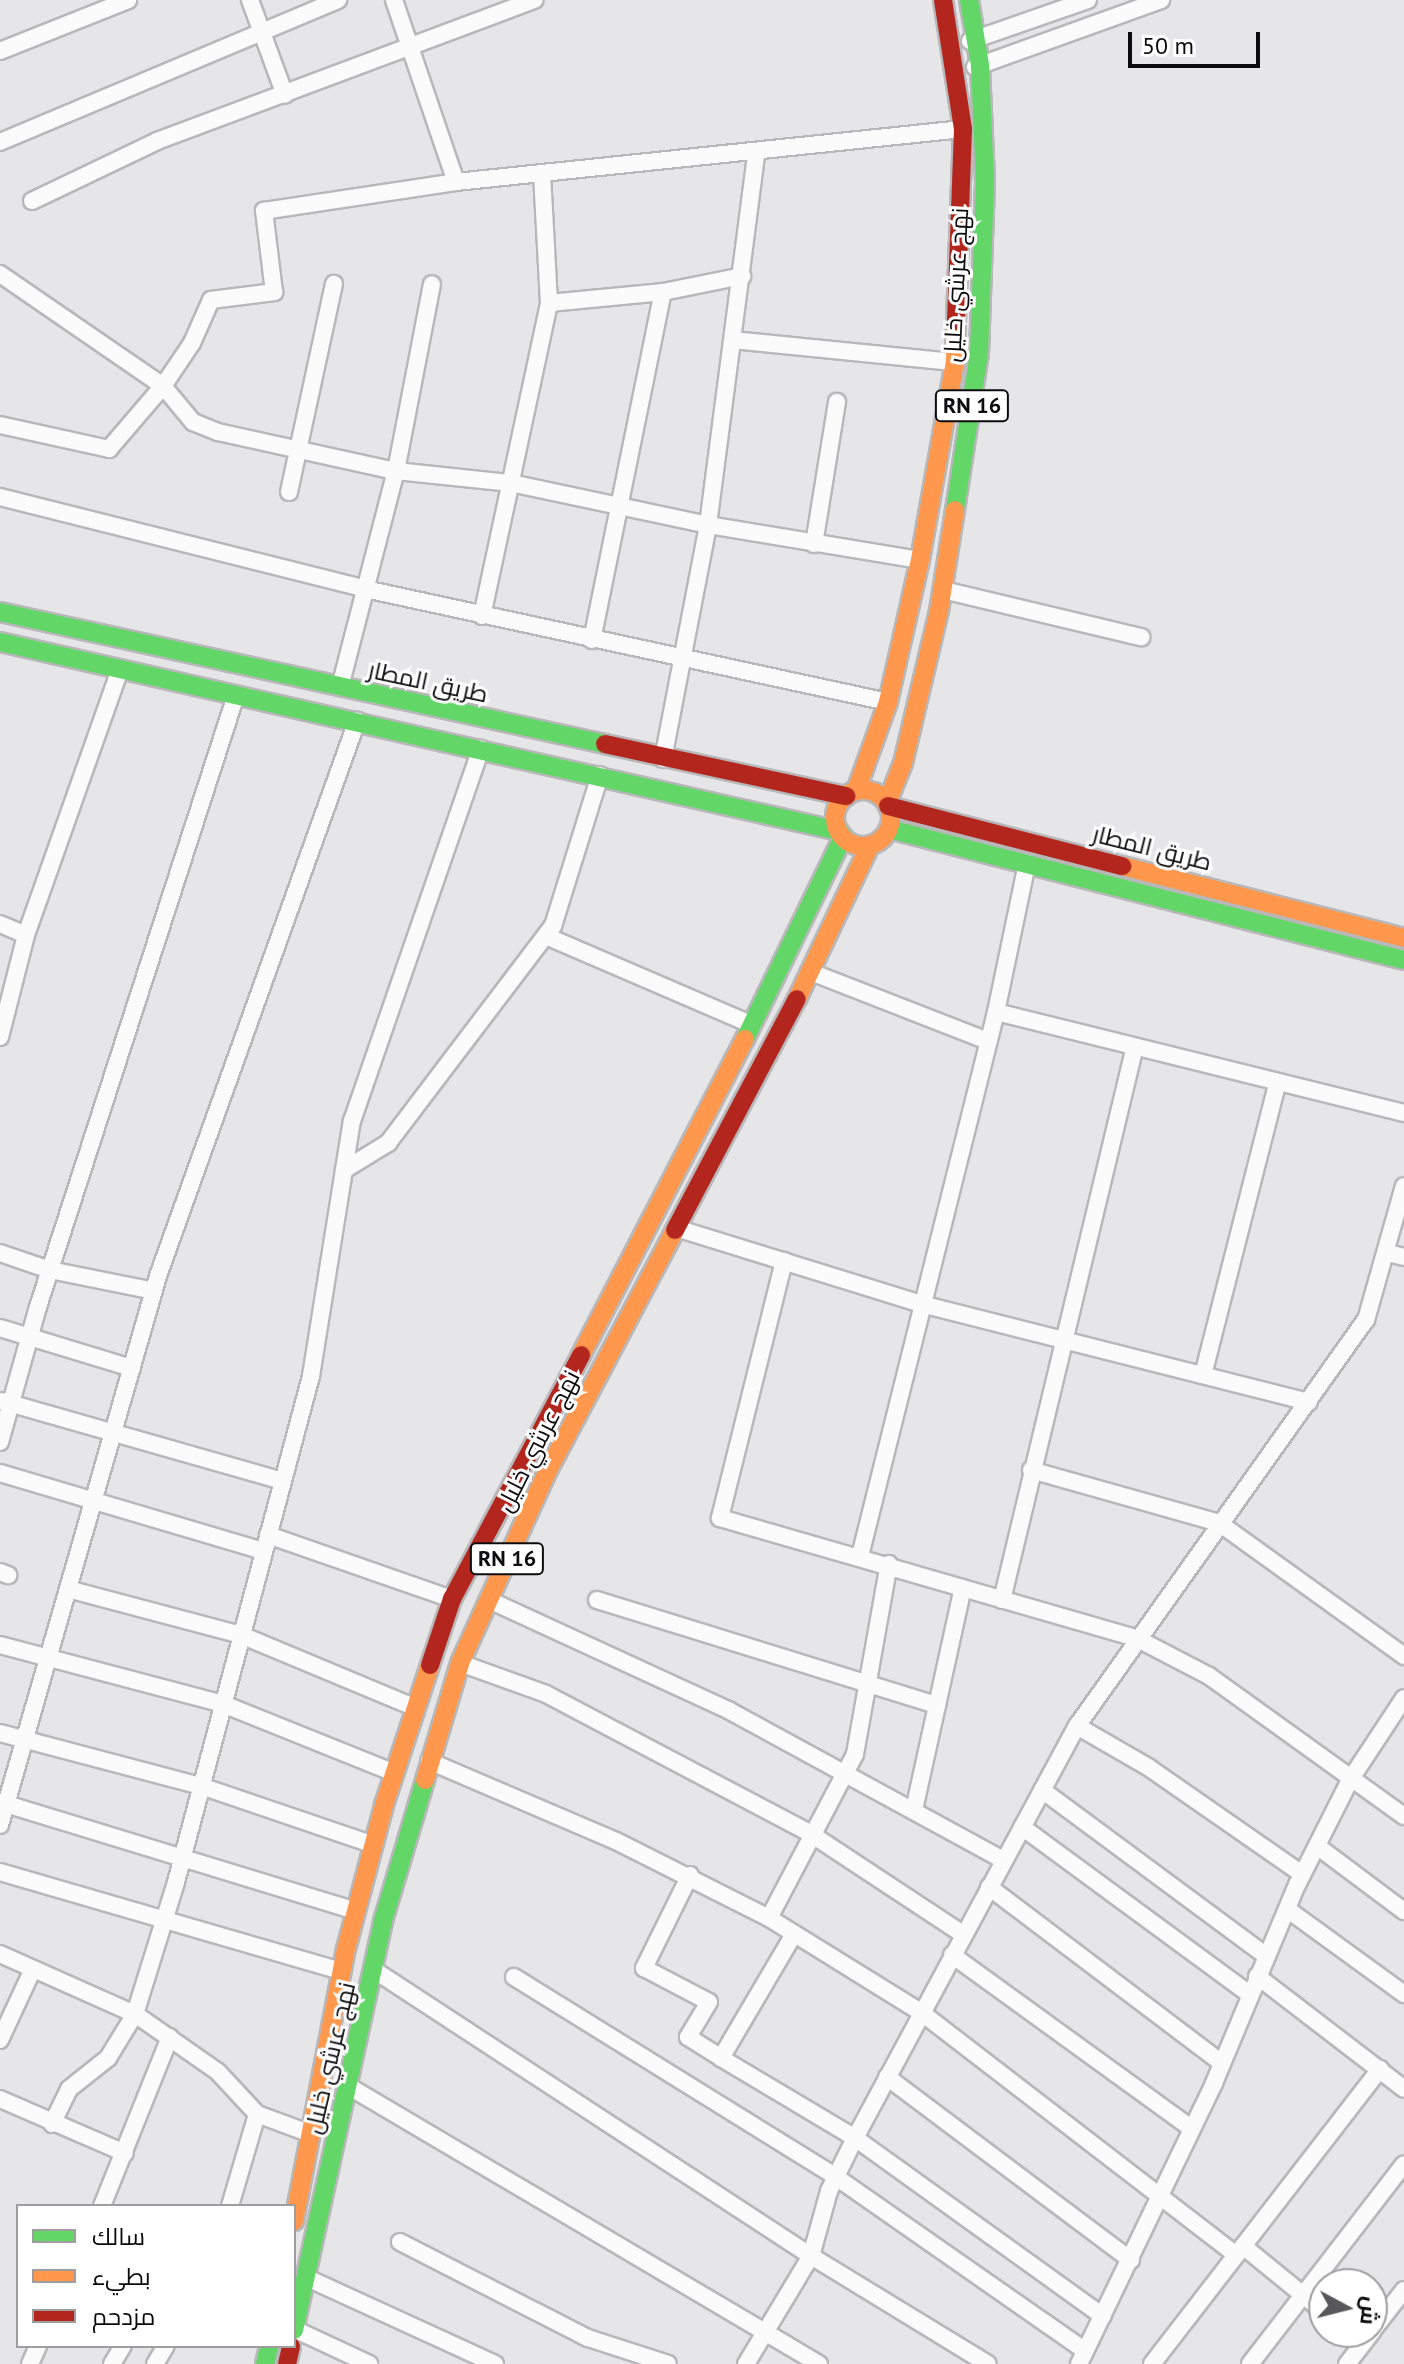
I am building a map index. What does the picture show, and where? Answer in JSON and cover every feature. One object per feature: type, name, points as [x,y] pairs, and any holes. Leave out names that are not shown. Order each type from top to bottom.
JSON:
[{"type":"main road","name":"نهج عرشي خليل","points":[[851,794],[888,702],[920,560],[955,362],[963,129],[943,0]]},
{"type":"main road","name":"نهج عرشي خليل","points":[[888,805],[903,763],[943,590],[979,354],[985,239],[980,65],[969,0]]},
{"type":"main road","name":"طريق المطار","points":[[0,612],[663,759],[851,794]]},
{"type":"main road","points":[[0,642],[600,775],[841,834],[870,845],[889,829],[888,805],[874,792],[851,794],[837,810],[841,834]]},
{"type":"main road","name":"طريق المطار","points":[[888,805],[1404,938]]},
{"type":"main road","name":"طريق المطار","points":[[889,829],[1404,960]]},
{"type":"main road","name":"نهج عرشي خليل","points":[[296,2211],[341,1971],[356,1911],[395,1773],[452,1599],[753,1025],[841,834]]},
{"type":"main road","points":[[1027,863],[1032,842]]},
{"type":"main road","name":"نهج عرشي خليل","points":[[296,2320],[383,1921],[460,1663],[547,1472],[811,972],[870,845]]},
{"type":"street","points":[[0,51],[128,0]]},
{"type":"street","points":[[250,0],[285,95]]},
{"type":"street","points":[[0,142],[338,0]]},
{"type":"street","points":[[394,0],[456,182]]},
{"type":"street","points":[[32,201],[157,141],[411,50],[534,0]]},
{"type":"street","points":[[952,62],[975,39],[1088,0]]},
{"type":"street","points":[[952,62],[980,65],[1161,0]]},
{"type":"street","points":[[0,425],[109,449],[163,386],[192,343],[211,300],[274,292],[264,211],[456,182],[756,154],[963,129]]},
{"type":"street","points":[[663,759],[708,525],[756,154]]},
{"type":"street","points":[[482,616],[549,303],[542,173]]},
{"type":"street","points":[[549,303],[663,292],[742,276]]},
{"type":"street","points":[[2,279],[163,386],[193,422],[396,471],[511,483],[623,504],[708,525],[920,560]]},
{"type":"street","points":[[289,492],[334,284]]},
{"type":"street","points":[[340,687],[396,471],[432,284]]},
{"type":"street","points":[[592,640],[623,504],[663,292]]},
{"type":"street","points":[[733,340],[955,362]]},
{"type":"street","points":[[814,544],[837,402]]},
{"type":"street","points":[[0,497],[365,589],[683,661],[888,702]]},
{"type":"street","points":[[943,590],[1141,637]]},
{"type":"street","points":[[0,1037],[26,935],[120,669]]},
{"type":"street","points":[[0,1442],[5,1402],[29,1338],[236,695]]},
{"type":"street","points":[[0,1825],[154,1291],[357,721]]},
{"type":"street","points":[[52,2124],[69,2089],[108,2058],[135,2014],[182,1857],[311,1376],[352,1121],[481,749]]},
{"type":"street","points":[[344,1170],[388,1143],[546,936],[600,775]]},
{"type":"street","points":[[860,1556],[996,1012],[1027,863]]},
{"type":"street","points":[[0,924],[26,935]]},
{"type":"street","points":[[546,936],[753,1025]]},
{"type":"street","points":[[811,972],[988,1041]]},
{"type":"street","points":[[996,1012],[1134,1050],[1404,1113]]},
{"type":"street","points":[[1002,1600],[1062,1339],[1134,1050]]},
{"type":"street","points":[[1203,1375],[1277,1085]]},
{"type":"street","points":[[746,2364],[811,2256],[836,2177],[855,2138],[1077,1726],[1366,1320],[1396,1255],[1404,1186]]},
{"type":"street","points":[[676,1228],[921,1304],[1309,1402]]},
{"type":"street","points":[[0,1253],[50,1270],[154,1291]]},
{"type":"street","points":[[784,1261],[720,1518],[889,1564],[1138,1639],[1209,1676],[1404,1816]]},
{"type":"street","points":[[0,1328],[132,1368]]},
{"type":"street","points":[[5,1402],[282,1481]]},
{"type":"street","points":[[1031,1470],[1219,1523],[1404,1656]]},
{"type":"street","points":[[0,1473],[93,1502],[266,1543],[452,1599]]},
{"type":"street","points":[[769,1918],[855,1754],[889,1564]]},
{"type":"street","points":[[914,1810],[963,1588]]},
{"type":"street","points":[[68,1589],[241,1635],[416,1708]]},
{"type":"street","points":[[489,1600],[730,1711],[1003,1860]]},
{"type":"street","points":[[597,1600],[937,1705]]},
{"type":"street","points":[[0,1645],[223,1704],[395,1773]]},
{"type":"street","points":[[460,1663],[546,1694],[811,1834],[964,1935]]},
{"type":"street","points":[[514,1977],[836,2177],[1082,2358],[1222,2063],[1302,1874],[1350,1780],[1404,1698]]},
{"type":"street","points":[[1077,1726],[1148,1767],[1302,1874]]},
{"type":"street","points":[[0,1733],[201,1786],[374,1845]]},
{"type":"street","points":[[429,1761],[537,1804],[690,1875],[769,1918],[922,2013],[1162,2195],[1308,2299]]},
{"type":"street","points":[[1042,1790],[1266,1956]]},
{"type":"street","points":[[6,1804],[356,1911]]},
{"type":"street","points":[[1022,1827],[1249,1994]]},
{"type":"street","points":[[1317,1846],[1404,1911]]},
{"type":"street","points":[[0,1872],[341,1971]]},
{"type":"street","points":[[690,1875],[644,1968],[709,2002],[688,2037],[855,2138],[1103,2316]]},
{"type":"street","points":[[989,1887],[1222,2063]]},
{"type":"street","points":[[1287,1909],[1404,1994]]},
{"type":"street","points":[[721,2058],[794,1934]]},
{"type":"street","points":[[0,1954],[135,2014],[218,2072],[257,2114],[311,2134]]},
{"type":"street","points":[[952,1955],[1191,2128]]},
{"type":"street","points":[[0,2040],[33,1969]]},
{"type":"street","points":[[374,1970],[811,2256],[988,2364]]},
{"type":"street","points":[[1257,1976],[1404,2089]]},
{"type":"street","points":[[103,2204],[170,2037]]},
{"type":"street","points":[[1152,2364],[1380,2069]]},
{"type":"street","points":[[887,2077],[1131,2260]]},
{"type":"street","points":[[348,2086],[819,2364]]},
{"type":"street","points":[[0,2099],[125,2153]]},
{"type":"street","points":[[231,2204],[257,2114]]},
{"type":"street","points":[[1250,2364],[1404,2164]]},
{"type":"street","points":[[400,2242],[588,2338],[660,2362]]},
{"type":"street","points":[[305,2277],[495,2364]]},
{"type":"street","points":[[1388,2311],[1404,2290]]},
{"type":"street","points":[[296,2331],[369,2364]]},
{"type":"street","points":[[1347,2364],[1359,2348]]},
{"type":"traffic: fast","points":[[955,510],[979,354],[985,181],[980,65],[969,0]]},
{"type":"traffic: fast","points":[[0,612],[605,744]]},
{"type":"traffic: fast","points":[[0,642],[839,831]]},
{"type":"traffic: fast","points":[[889,829],[1404,960]]},
{"type":"traffic: fast","points":[[745,1039],[843,837]]},
{"type":"traffic: fast","points":[[296,2321],[383,1921],[425,1780]]},
{"type":"traffic: fast","points":[[265,2364],[269,2348]]},
{"type":"traffic: slow","points":[[856,791],[888,702],[920,560],[955,362],[956,321]]},
{"type":"traffic: slow","points":[[887,803],[903,763],[939,611],[955,510]]},
{"type":"traffic: slow","points":[[863,790],[883,798],[891,818],[883,838],[863,846],[843,838],[835,818],[843,798],[863,790]]},
{"type":"traffic: slow","points":[[797,999],[870,845]]},
{"type":"traffic: slow","points":[[1122,866],[1404,938]]},
{"type":"traffic: slow","points":[[581,1355],[745,1039]]},
{"type":"traffic: slow","points":[[425,1780],[460,1663],[547,1472],[675,1230]]},
{"type":"traffic: slow","points":[[296,2211],[346,1949],[384,1805],[430,1665]]},
{"type":"traffic: jam","points":[[943,0],[963,129],[956,321]]},
{"type":"traffic: jam","points":[[605,744],[846,796]]},
{"type":"traffic: jam","points":[[888,806],[1122,866]]},
{"type":"traffic: jam","points":[[675,1230],[797,999]]},
{"type":"traffic: jam","points":[[430,1665],[452,1599],[581,1355]]},
{"type":"traffic: jam","points":[[287,2364],[291,2348]]}]
